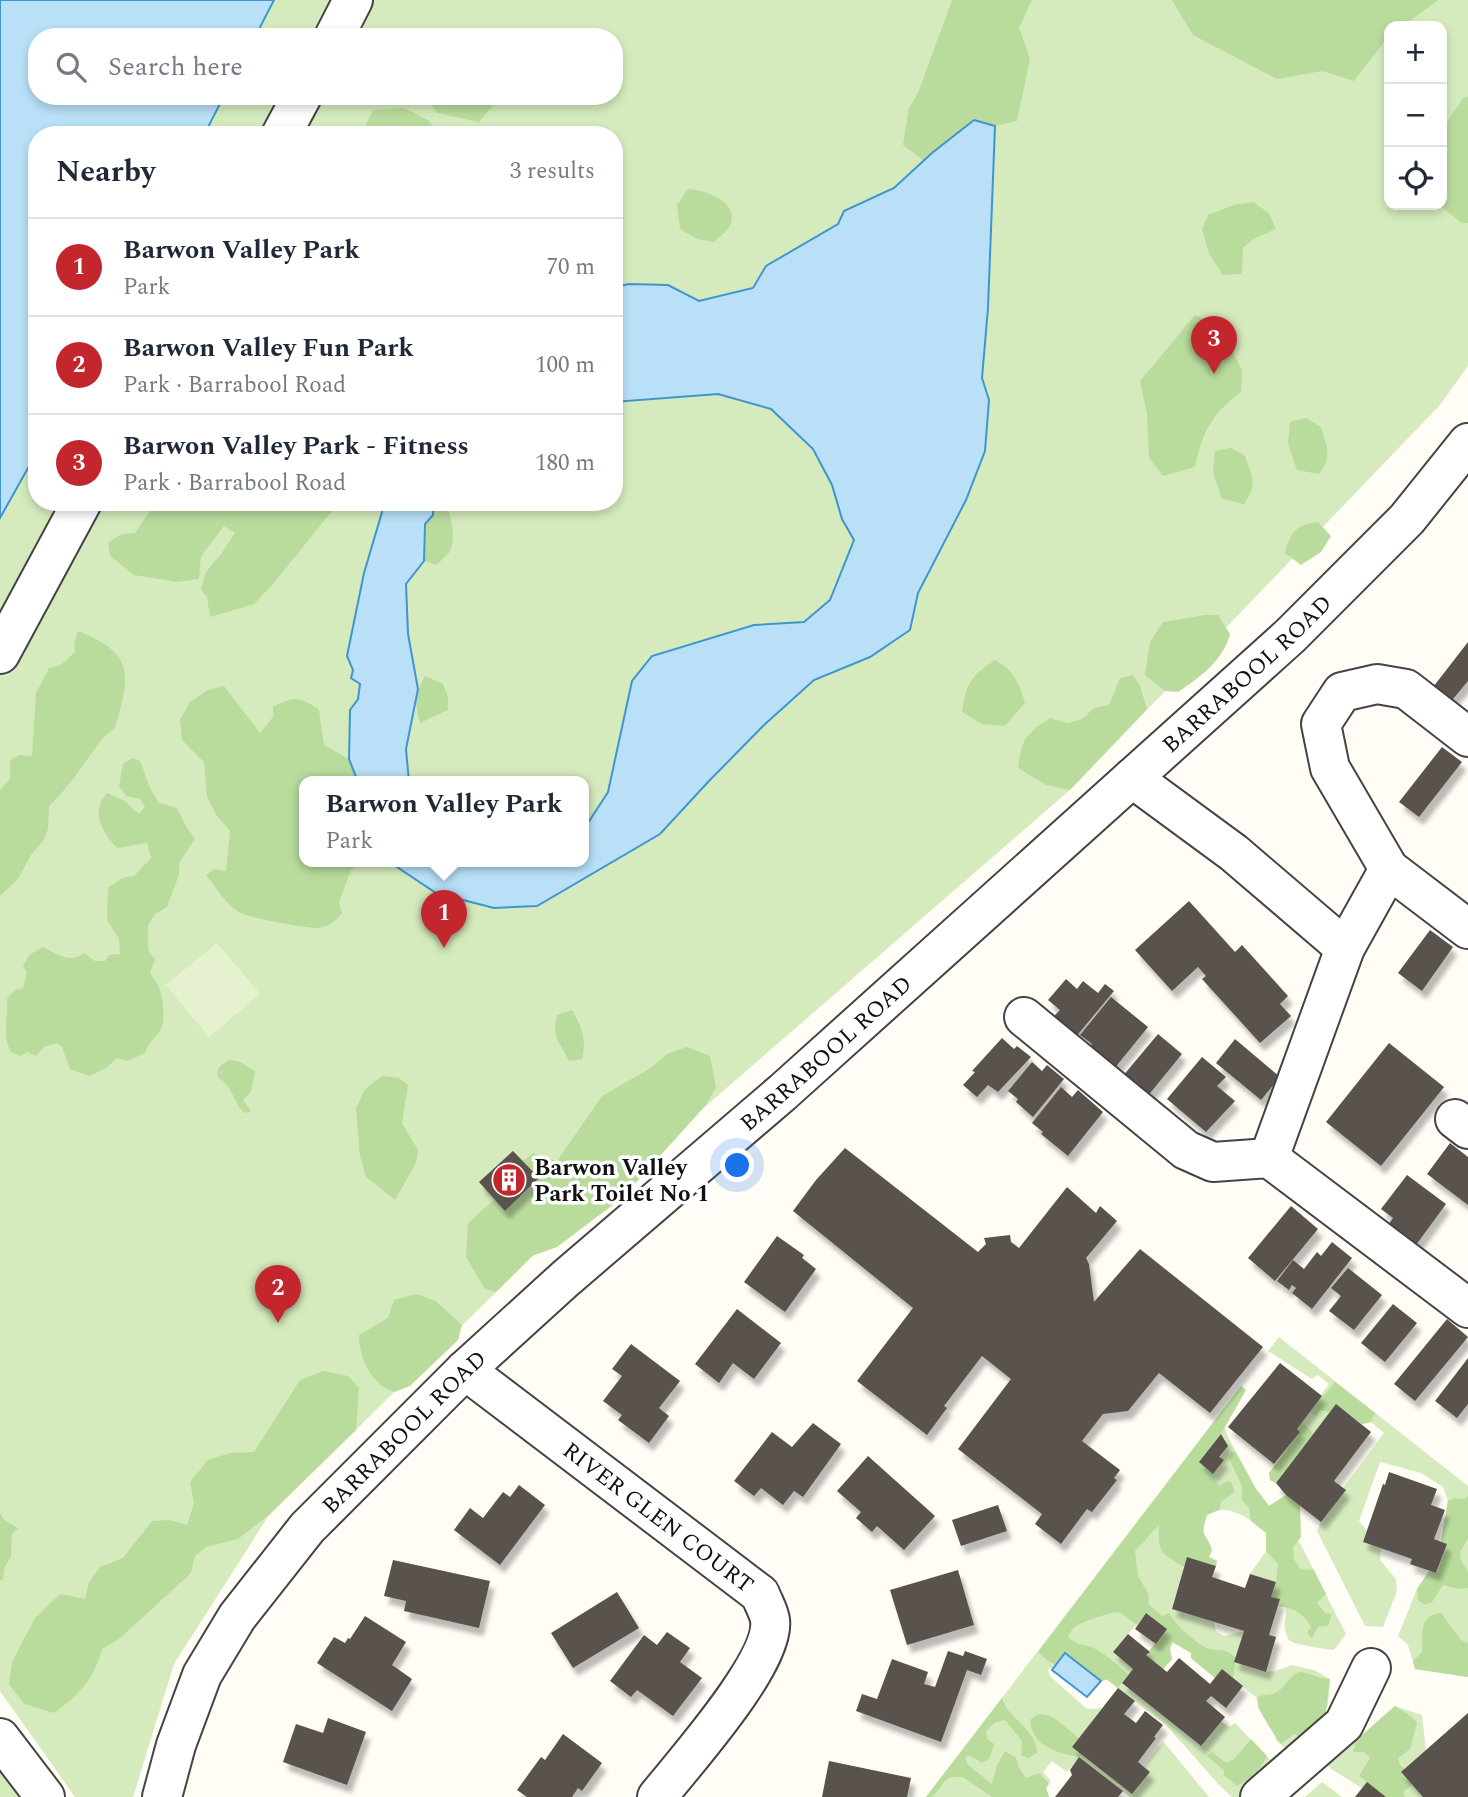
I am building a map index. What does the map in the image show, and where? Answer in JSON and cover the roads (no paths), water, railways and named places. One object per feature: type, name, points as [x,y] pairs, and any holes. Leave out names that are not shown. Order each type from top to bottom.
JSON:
[{"type":"street","points":[[339,28],[353,0]]},
{"type":"street","points":[[286,126],[297,105]]},
{"type":"street","name":"BARRABOOL ROAD","points":[[162,1797],[176,1745],[202,1675],[237,1617],[307,1528],[466,1370],[565,1279],[783,1092],[1290,636],[1407,519],[1468,443]]},
{"type":"street","points":[[0,654],[77,511]]},
{"type":"street","points":[[1468,737],[1406,689],[1377,684],[1342,692],[1321,724],[1331,768],[1389,869],[1468,929]]},
{"type":"street","points":[[1132,778],[1234,853],[1345,948]]},
{"type":"street","points":[[1269,1158],[1345,948],[1389,869]]},
{"type":"street","points":[[1024,1017],[1186,1150],[1213,1163],[1269,1158],[1468,1308]]},
{"type":"street","name":"RIVER GLEN COURT","points":[[466,1370],[760,1594],[770,1621],[764,1650],[750,1679],[657,1797]]},
{"type":"street","points":[[1260,1797],[1344,1724],[1371,1668]]},
{"type":"street","points":[[0,1738],[45,1797]]},
{"type":"water","points":[[0,0],[274,0],[260,28],[28,28],[28,105],[219,105],[209,126],[28,126],[28,468],[0,518]]},
{"type":"water","points":[[974,120],[995,126],[988,308],[982,378],[989,400],[985,451],[966,500],[918,593],[910,630],[870,657],[814,680],[764,725],[660,834],[537,906],[494,908],[436,893],[397,867],[589,867],[589,821],[608,792],[632,681],[652,656],[754,625],[804,622],[830,600],[854,540],[842,519],[832,485],[813,449],[771,409],[718,394],[623,401],[623,285],[668,285],[699,301],[753,288],[766,266],[838,224],[844,211],[894,188]]},
{"type":"water","points":[[382,511],[433,511],[425,524],[424,561],[406,584],[408,634],[418,689],[406,749],[408,776],[356,776],[349,759],[350,710],[358,699],[360,684],[351,678],[353,670],[347,656],[364,573]]},
{"type":"water","points":[[1065,1653],[1101,1681],[1087,1697],[1052,1670]]},
{"type":"place","name":"Barwon Valley Park - Fitness","points":[[1214,374]]},
{"type":"place","name":"Barwon Valley Park","points":[[444,948]]},
{"type":"place","name":"Barwon Valley Park Toilet No 1","points":[[509,1180]]},
{"type":"place","name":"Barwon Valley Fun Park","points":[[278,1323]]}]
